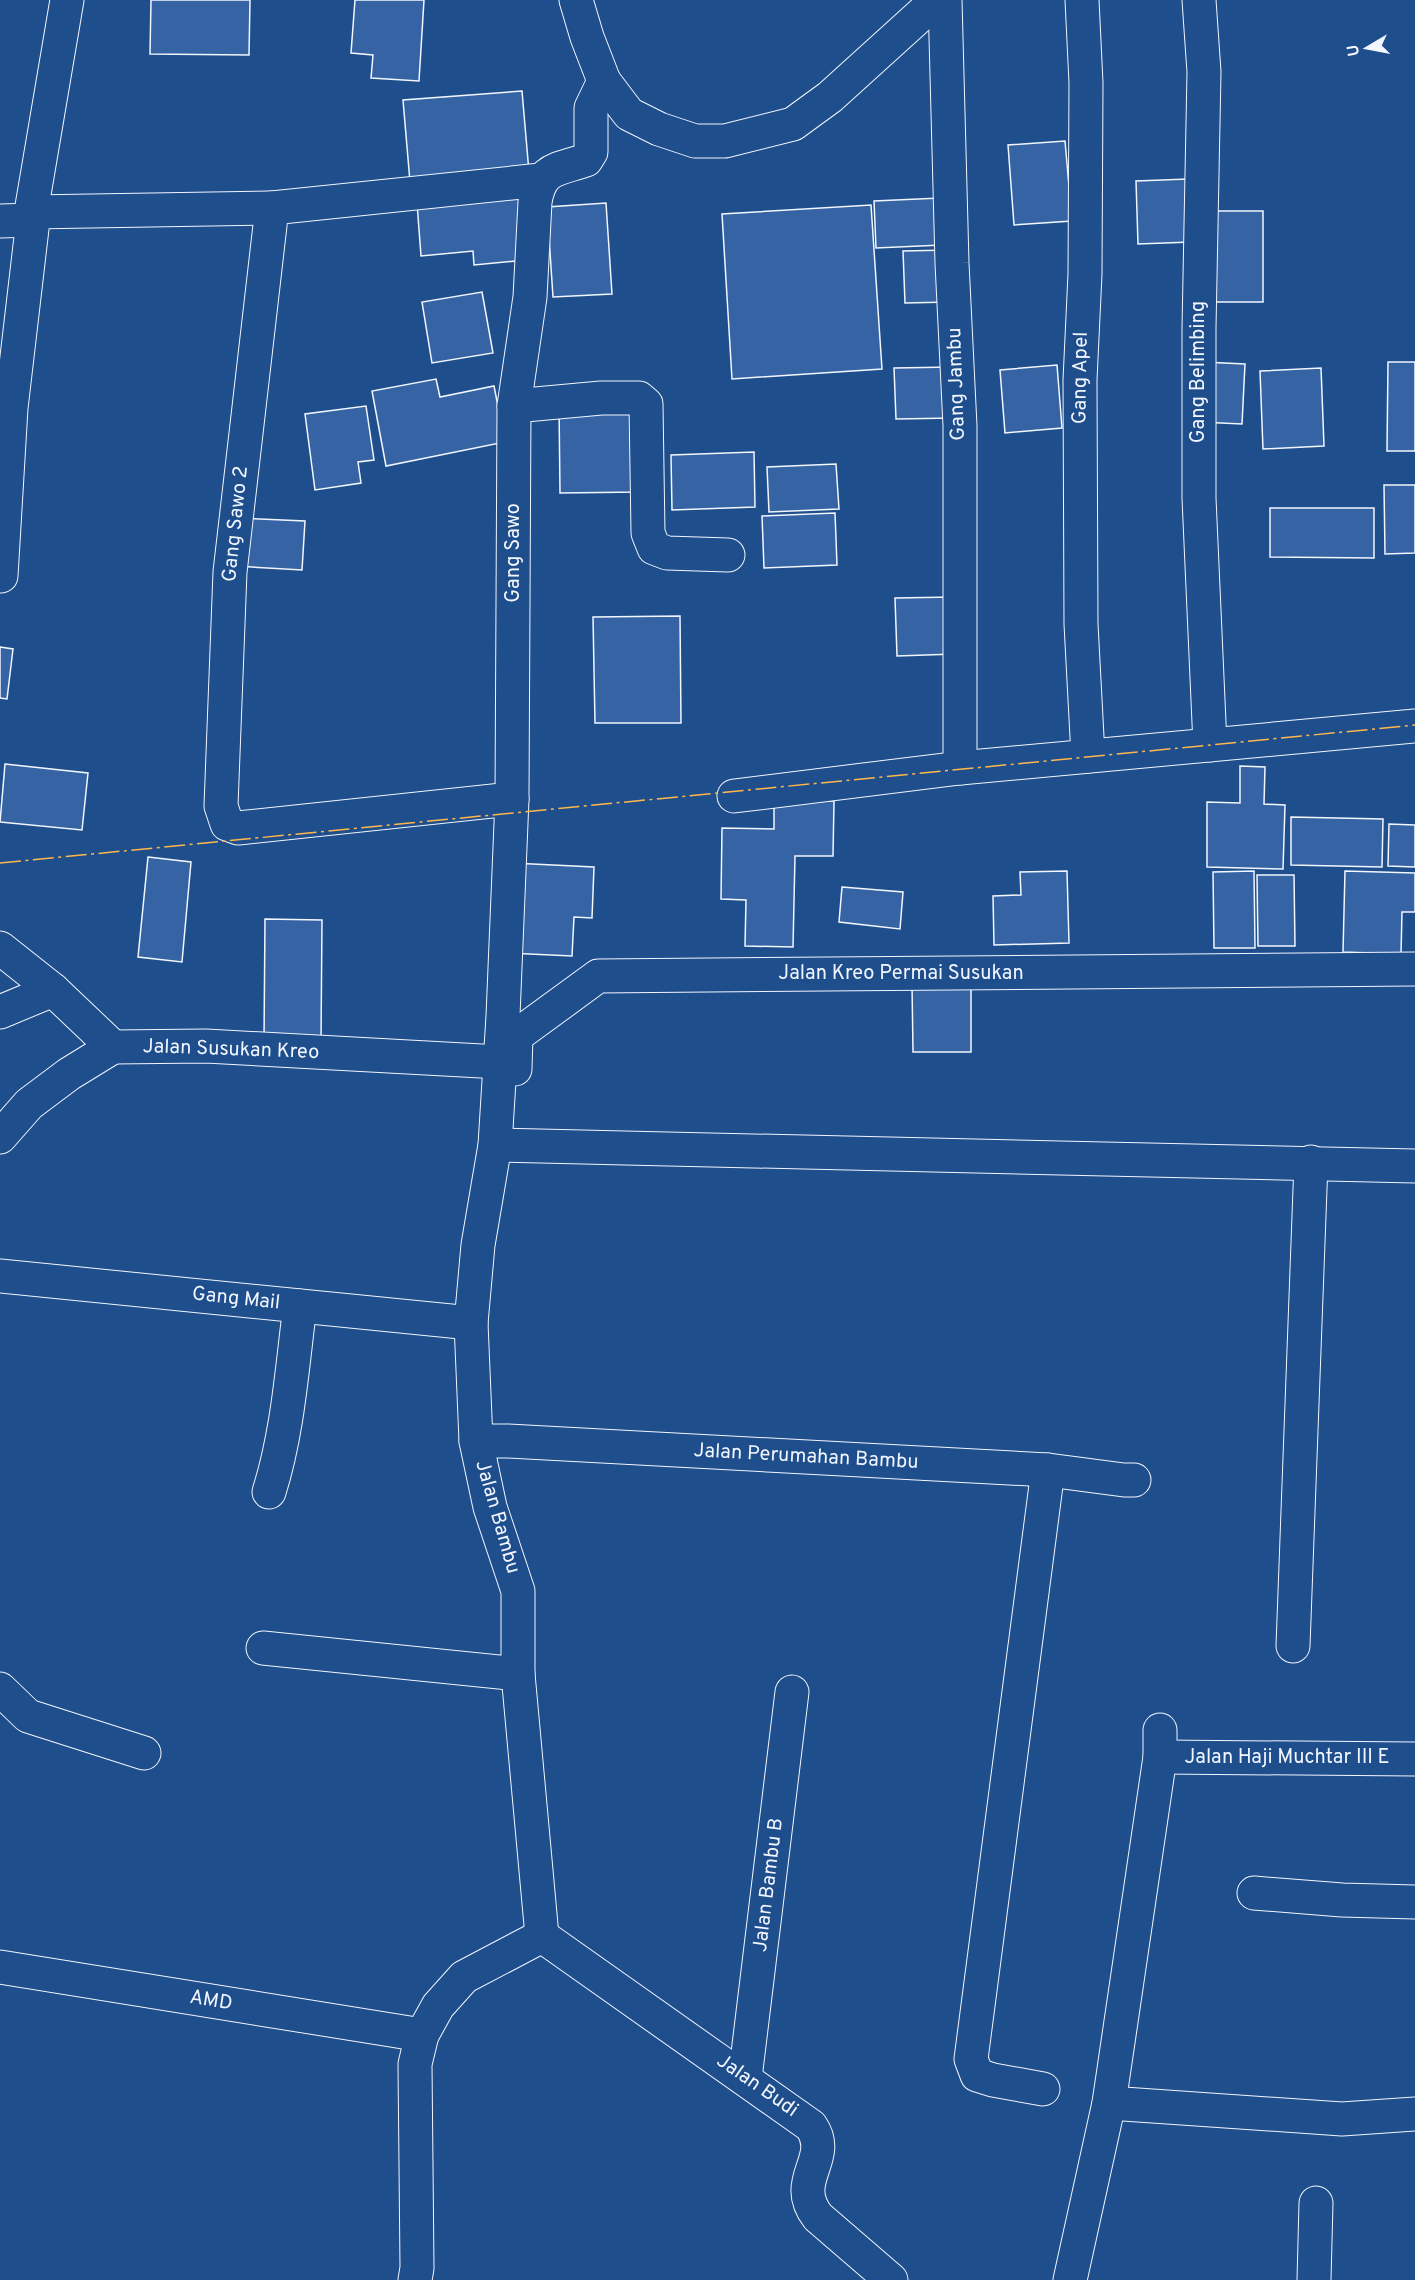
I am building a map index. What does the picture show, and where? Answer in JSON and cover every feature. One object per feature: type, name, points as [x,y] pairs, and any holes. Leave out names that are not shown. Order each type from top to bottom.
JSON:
[{"type":"street","points":[[1,576],[11,408],[32,216],[67,0]]},
{"type":"street","points":[[576,0],[604,81],[629,114],[659,129],[695,141],[725,141],[793,124],[830,97],[937,0]]},
{"type":"street","name":"Gang Jambu","points":[[945,0],[952,263],[960,426],[960,768]]},
{"type":"street","name":"Gang Apel","points":[[1082,0],[1086,95],[1085,274],[1080,392],[1080,612],[1088,756]]},
{"type":"street","name":"Gang Belimbing","points":[[1199,0],[1204,52],[1204,117],[1199,328],[1199,498],[1210,745]]},
{"type":"street","points":[[0,221],[32,216],[272,208],[541,180],[552,171],[589,157],[591,108],[604,81]]},
{"type":"street","name":"Gang Sawo","points":[[500,1062],[512,798],[514,406],[530,297],[535,202],[541,180]]},
{"type":"street","name":"Gang Sawo 2","points":[[272,208],[230,572],[221,806],[224,819],[227,824],[238,828],[512,798]]},
{"type":"street","points":[[514,406],[601,398],[639,398],[646,404],[648,533],[654,548],[667,553],[728,555]]},
{"type":"street","points":[[734,796],[960,768],[1415,726]]},
{"type":"street","points":[[0,948],[53,990],[113,1047],[69,1074],[29,1104],[0,1137]]},
{"type":"street","name":"Jalan Kreo Permai Susukan","points":[[505,1146],[516,1036],[598,976],[1415,969]]},
{"type":"street","points":[[0,1012],[53,990]]},
{"type":"street","name":"Jalan Susukan Kreo","points":[[113,1047],[207,1046],[500,1062]]},
{"type":"street","name":"Jalan Bambu","points":[[500,1062],[505,1146],[478,1245],[471,1323],[476,1441],[490,1507],[518,1591],[518,1674],[542,1936]]},
{"type":"street","points":[[505,1146],[1415,1166]]},
{"type":"street","points":[[1293,1646],[1311,1162]]},
{"type":"street","name":"Gang Mail","points":[[0,1276],[471,1323]]},
{"type":"street","points":[[269,1492],[278,1463],[288,1408],[300,1306]]},
{"type":"street","name":"Jalan Perumahan Bambu","points":[[476,1441],[1048,1470],[1134,1480]]},
{"type":"street","points":[[1043,2090],[977,2075],[972,2059],[1048,1470]]},
{"type":"street","points":[[263,1648],[518,1674]]},
{"type":"street","points":[[0,1689],[28,1716],[144,1753]]},
{"type":"street","name":"Jalan Bambu B","points":[[745,2078],[792,1692]]},
{"type":"street","name":"Jalan Haji Muchtar III E","points":[[1109,2103],[1160,1743],[1415,1759]]},
{"type":"street","points":[[1254,1893],[1342,1900],[1415,1902]]},
{"type":"street","points":[[414,2280],[417,2268],[415,2064],[422,2035],[438,2006],[464,1977],[542,1936]]},
{"type":"street","name":"Jalan Budi","points":[[542,1936],[811,2126],[818,2136],[819,2146],[807,2185],[811,2208],[818,2217],[891,2280]]},
{"type":"street","name":"AMD","points":[[0,1967],[422,2035]]},
{"type":"street","points":[[1070,2280],[1109,2103],[1342,2119],[1415,2114]]},
{"type":"street","points":[[1314,2280],[1316,2204]]},
{"type":"building","points":[[151,0],[250,0],[249,55],[150,54]]},
{"type":"building","points":[[355,0],[424,0],[419,81],[371,78],[373,55],[351,53]]},
{"type":"building","points":[[522,91],[529,172],[410,182],[403,100]]},
{"type":"building","points":[[1065,141],[1072,221],[1014,225],[1008,145]]},
{"type":"building","points":[[1188,179],[1191,242],[1138,244],[1136,181]]},
{"type":"building","points":[[520,193],[526,260],[474,265],[473,251],[421,256],[417,203]]},
{"type":"building","points":[[940,198],[942,245],[876,248],[874,201]]},
{"type":"building","points":[[606,203],[612,294],[553,297],[547,207]]},
{"type":"building","points":[[871,205],[882,369],[732,379],[722,214]]},
{"type":"building","points":[[1205,211],[1263,211],[1263,302],[1204,302]]},
{"type":"building","points":[[949,250],[950,302],[905,303],[903,251]]},
{"type":"building","points":[[482,292],[493,353],[432,363],[422,302]]},
{"type":"building","points":[[1203,362],[1245,364],[1242,424],[1200,422]]},
{"type":"building","points":[[1388,362],[1415,362],[1415,451],[1387,451]]},
{"type":"building","points":[[1057,365],[1062,428],[1005,433],[1000,370]]},
{"type":"building","points":[[952,367],[954,418],[896,419],[894,368]]},
{"type":"building","points":[[1321,368],[1324,446],[1263,449],[1260,371]]},
{"type":"building","points":[[436,379],[440,397],[494,386],[505,442],[386,466],[372,391]]},
{"type":"building","points":[[559,404],[639,404],[640,492],[560,493]]},
{"type":"building","points":[[366,406],[374,460],[358,462],[361,483],[315,490],[305,414]]},
{"type":"building","points":[[754,452],[755,507],[672,510],[671,455]]},
{"type":"building","points":[[836,464],[839,509],[769,512],[767,467]]},
{"type":"building","points":[[1384,485],[1415,485],[1415,553],[1385,554]]},
{"type":"building","points":[[1270,508],[1374,508],[1374,558],[1270,557]]},
{"type":"building","points":[[835,513],[837,565],[764,568],[762,516]]},
{"type":"building","points":[[237,518],[305,521],[302,570],[235,566]]},
{"type":"building","points":[[953,597],[955,654],[897,656],[895,598]]},
{"type":"building","points":[[680,616],[681,723],[595,723],[593,617]]},
{"type":"building","points":[[0,647],[13,649],[7,699],[0,698]]},
{"type":"building","points":[[5,764],[88,773],[82,830],[0,822]]},
{"type":"building","points":[[1240,766],[1265,767],[1264,804],[1285,805],[1283,869],[1207,867],[1207,802],[1240,803]]},
{"type":"building","points":[[774,800],[834,801],[833,856],[795,856],[793,947],[745,946],[746,900],[721,899],[722,828],[774,829]]},
{"type":"building","points":[[1291,817],[1383,819],[1382,867],[1291,865]]},
{"type":"building","points":[[1389,824],[1415,825],[1415,867],[1388,866]]},
{"type":"building","points":[[148,857],[191,862],[182,962],[138,957]]},
{"type":"building","points":[[512,863],[594,867],[592,918],[574,917],[572,956],[508,953]]},
{"type":"building","points":[[1067,871],[1069,943],[994,945],[993,896],[1021,895],[1020,872]]},
{"type":"building","points":[[1254,871],[1255,948],[1214,948],[1213,872]]},
{"type":"building","points":[[1345,871],[1415,873],[1415,912],[1402,912],[1401,954],[1343,952]]},
{"type":"building","points":[[1257,875],[1294,875],[1295,946],[1258,946]]},
{"type":"building","points":[[842,887],[903,892],[900,929],[839,922]]},
{"type":"building","points":[[265,919],[322,920],[321,1041],[264,1041]]},
{"type":"building","points":[[912,984],[971,984],[971,1052],[913,1052]]},
{"type":"power","points":[[0,863],[1415,725]]}]
